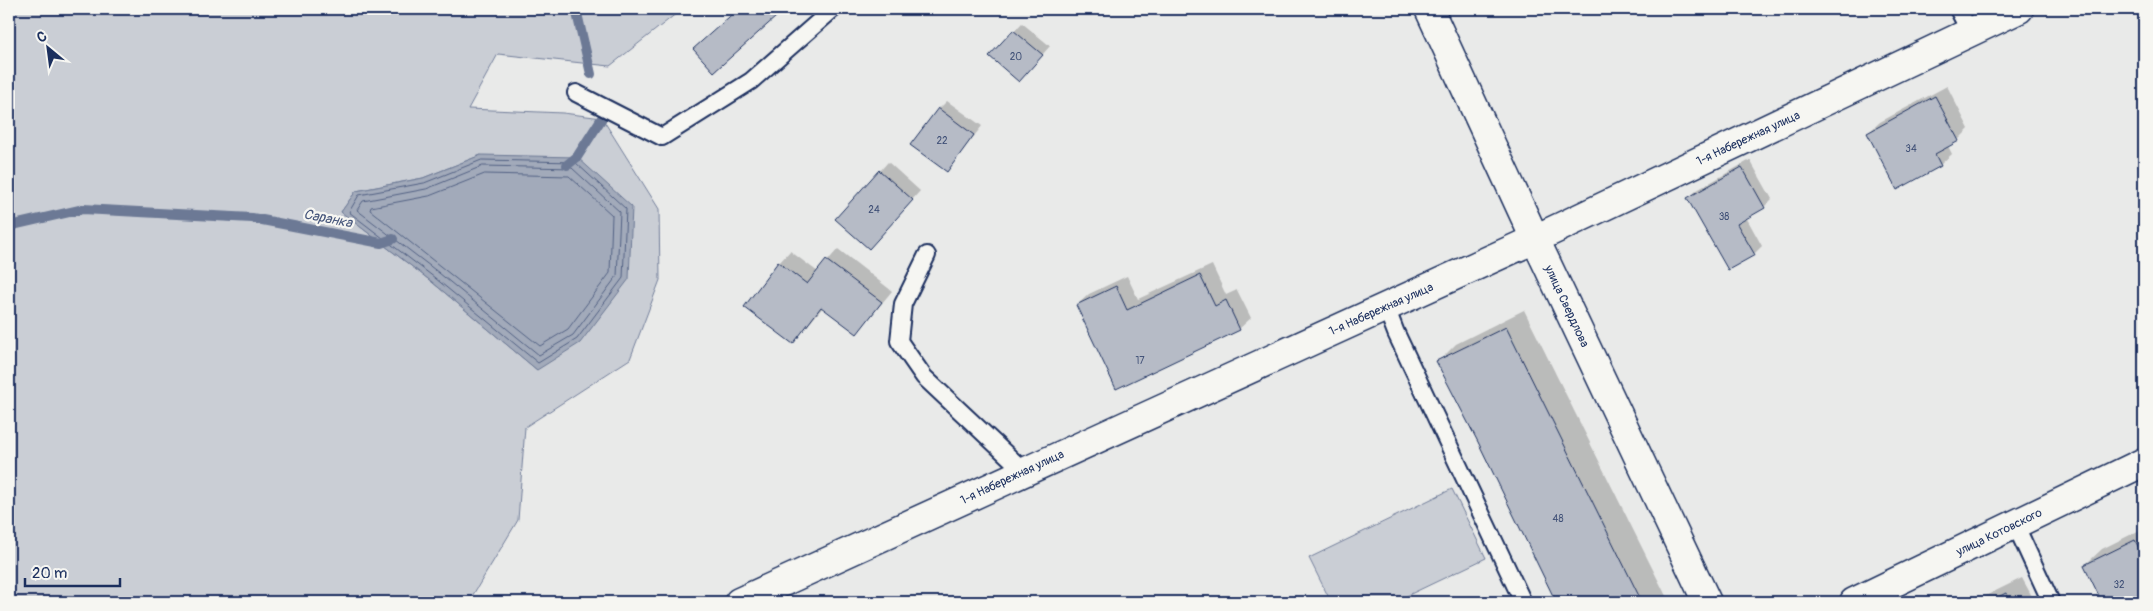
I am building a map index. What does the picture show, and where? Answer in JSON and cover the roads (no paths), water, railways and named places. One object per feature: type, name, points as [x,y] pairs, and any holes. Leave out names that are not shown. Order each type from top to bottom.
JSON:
[{"type":"street","name":"улица Свердлова","points":[[1429,9],[1535,239],[1708,602]]},
{"type":"street","name":"1-я Набережная улица","points":[[745,601],[1535,239],[1964,21],[2019,9]]},
{"type":"street","name":"улица Котовского","points":[[1854,602],[2144,462]]},
{"type":"lane","points":[[576,93],[662,137],[751,81],[833,9]]},
{"type":"lane","points":[[927,254],[903,304],[899,341],[924,377],[1025,472]]},
{"type":"lane","points":[[1386,306],[1396,333],[1523,602]]},
{"type":"lane","points":[[2015,524],[2051,602]]},
{"type":"water","points":[[481,155],[577,157],[632,207],[629,279],[580,343],[537,370],[432,282],[341,212],[356,191],[423,178]]},
{"type":"waterway","name":"Саранка","points":[[576,9],[591,74]]},
{"type":"waterway","name":"Саранка","points":[[567,165],[577,157],[602,118]]},
{"type":"waterway","name":"Саранка","points":[[9,226],[83,209],[252,218],[381,243],[393,239]]}]
